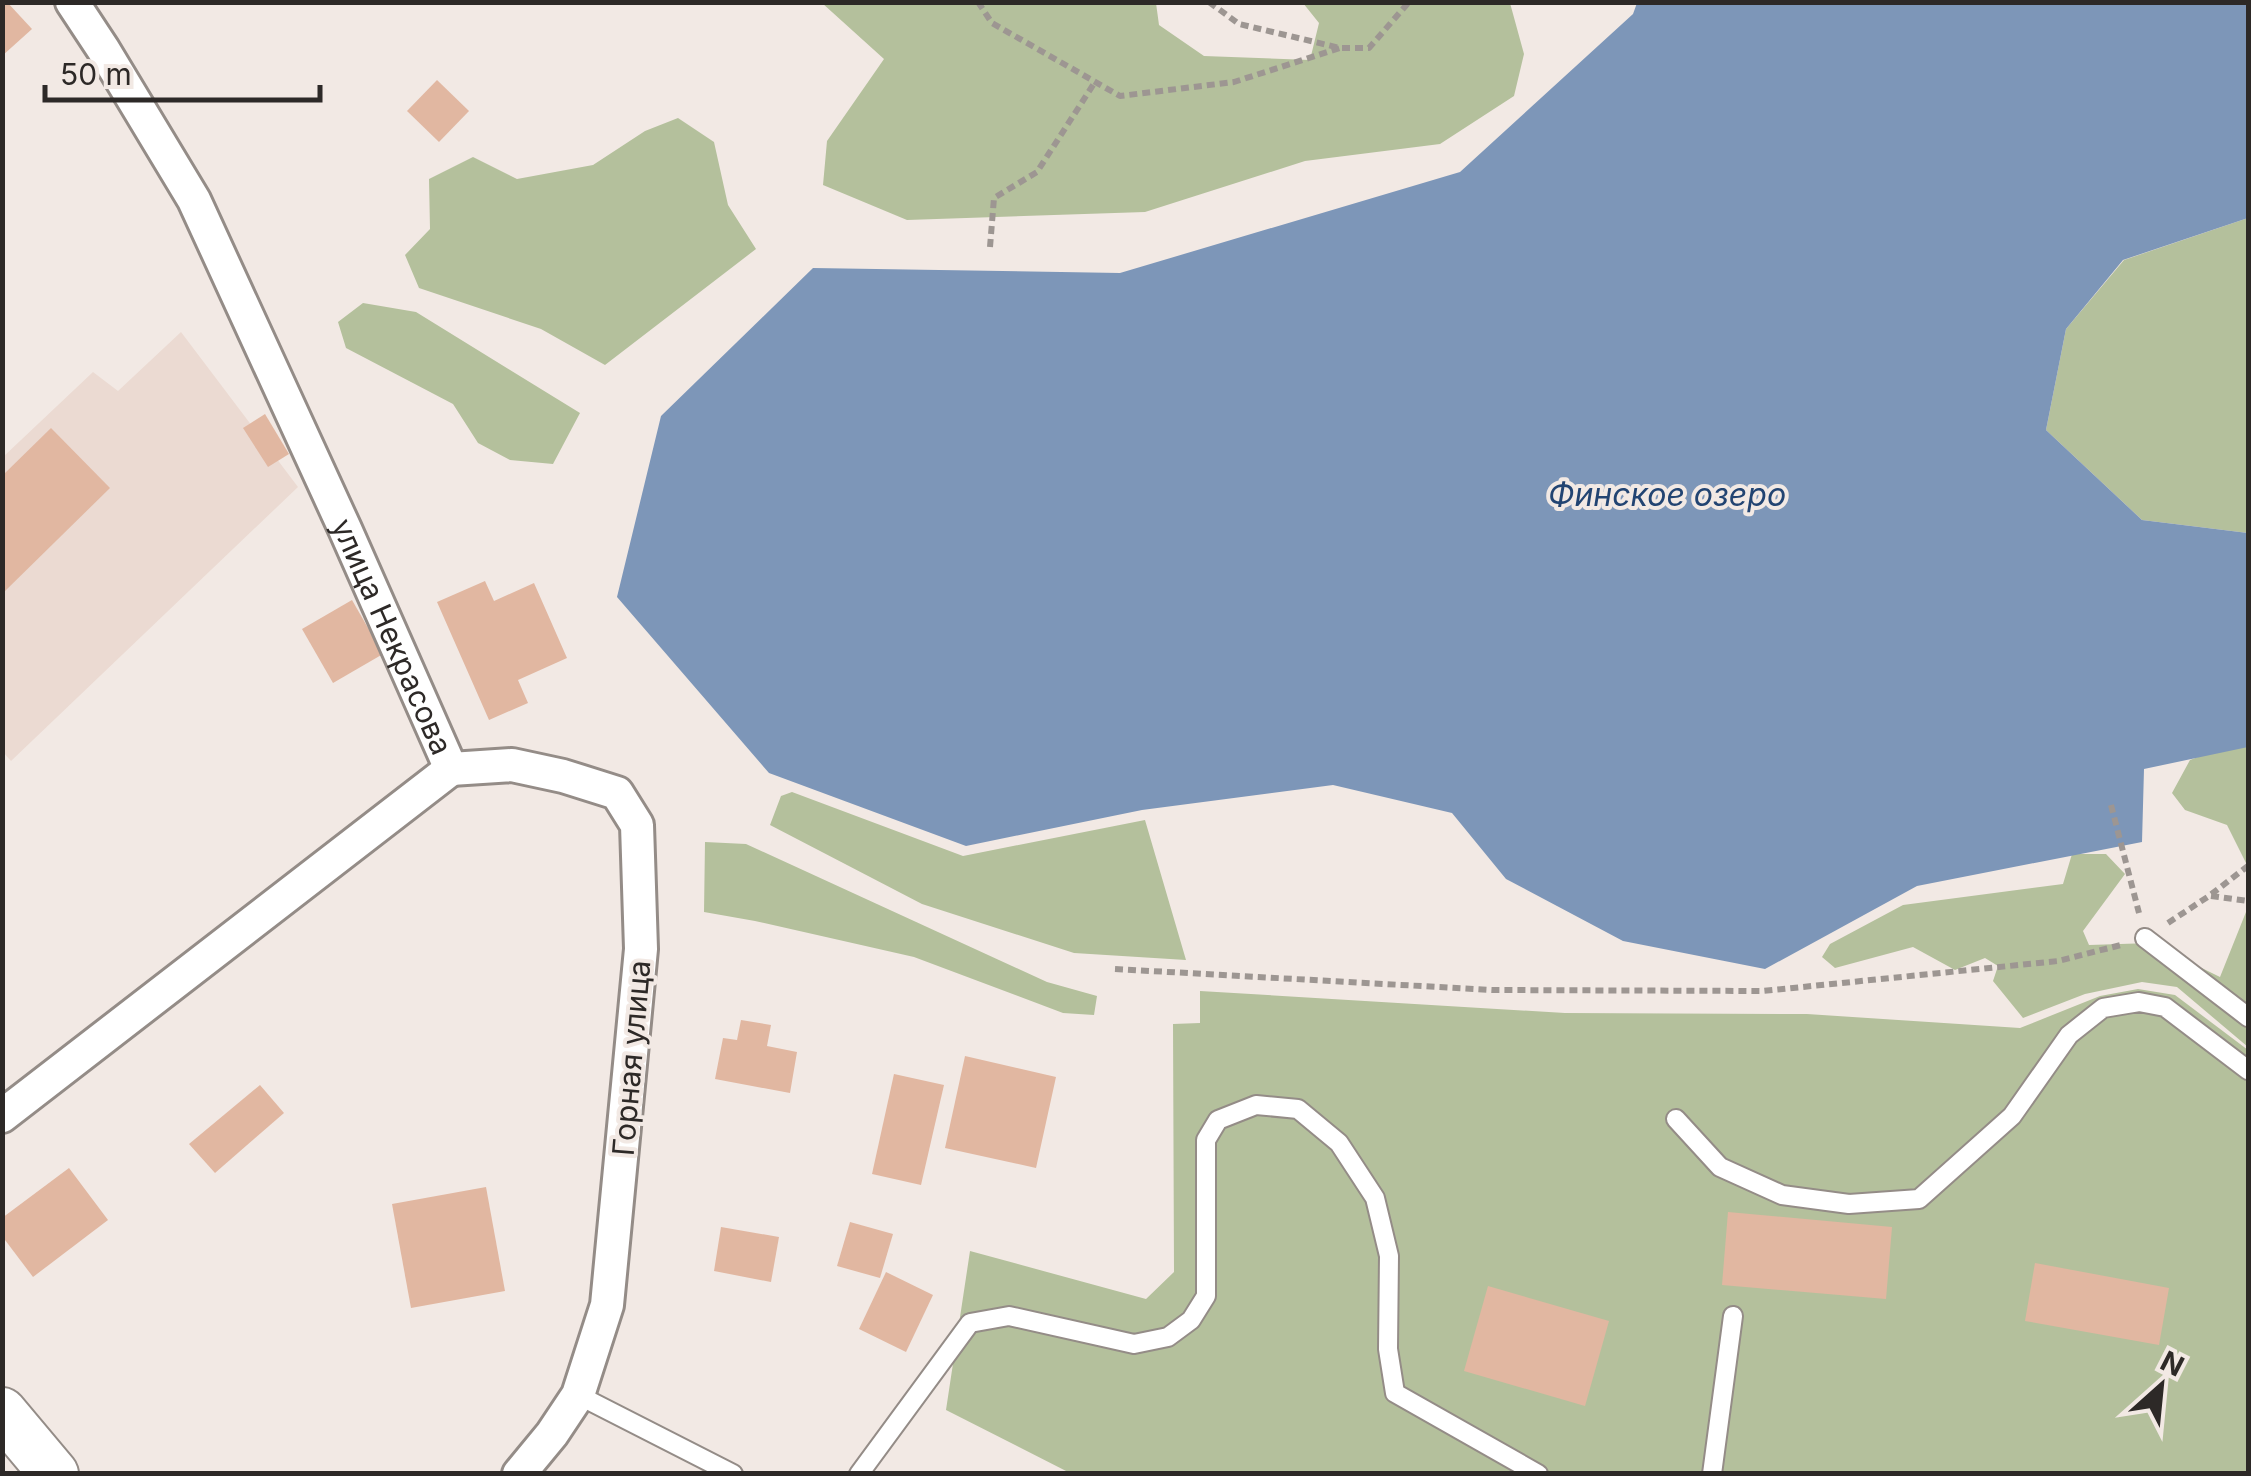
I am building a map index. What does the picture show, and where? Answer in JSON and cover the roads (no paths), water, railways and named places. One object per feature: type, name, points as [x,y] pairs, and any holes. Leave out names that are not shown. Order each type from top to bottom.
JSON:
[{"type":"street","name":"улица Некрасова","points":[[2,1116],[452,769],[194,200],[72,2]]},
{"type":"street","name":"Горная улица","points":[[452,769],[512,765],[563,776],[617,793],[637,825],[641,949],[608,1305],[578,1394],[520,1474]]},
{"type":"street","points":[[2,1412],[54,1474]]},
{"type":"lane","points":[[2145,938],[2248,1017]]},
{"type":"lane","points":[[1676,1119],[1720,1167],[1782,1195],[1849,1204],[1919,1200],[2012,1116],[2069,1034],[2103,1008],[2139,1002],[2165,1006],[2248,1070]]},
{"type":"lane","points":[[859,1474],[970,1323],[1009,1316],[1134,1344],[1168,1337],[1192,1320],[1206,1296],[1206,1140],[1218,1120],[1256,1105],[1298,1109],[1339,1143],[1374,1198],[1389,1256],[1388,1350],[1395,1392],[1538,1474]]},
{"type":"lane","points":[[1712,1474],[1733,1316]]},
{"type":"lane","points":[[578,1394],[733,1474]]},
{"type":"water","name":"Финское озеро","points":[[1637,3],[2248,3],[2248,218],[2123,260],[2066,329],[2046,430],[2142,520],[2248,533],[2248,747],[2144,769],[2142,842],[1917,886],[1765,969],[1623,941],[1506,879],[1452,813],[1333,785],[1142,810],[966,846],[769,773],[617,597],[661,416],[813,268],[1120,273],[1460,172],[1633,14]]}]
